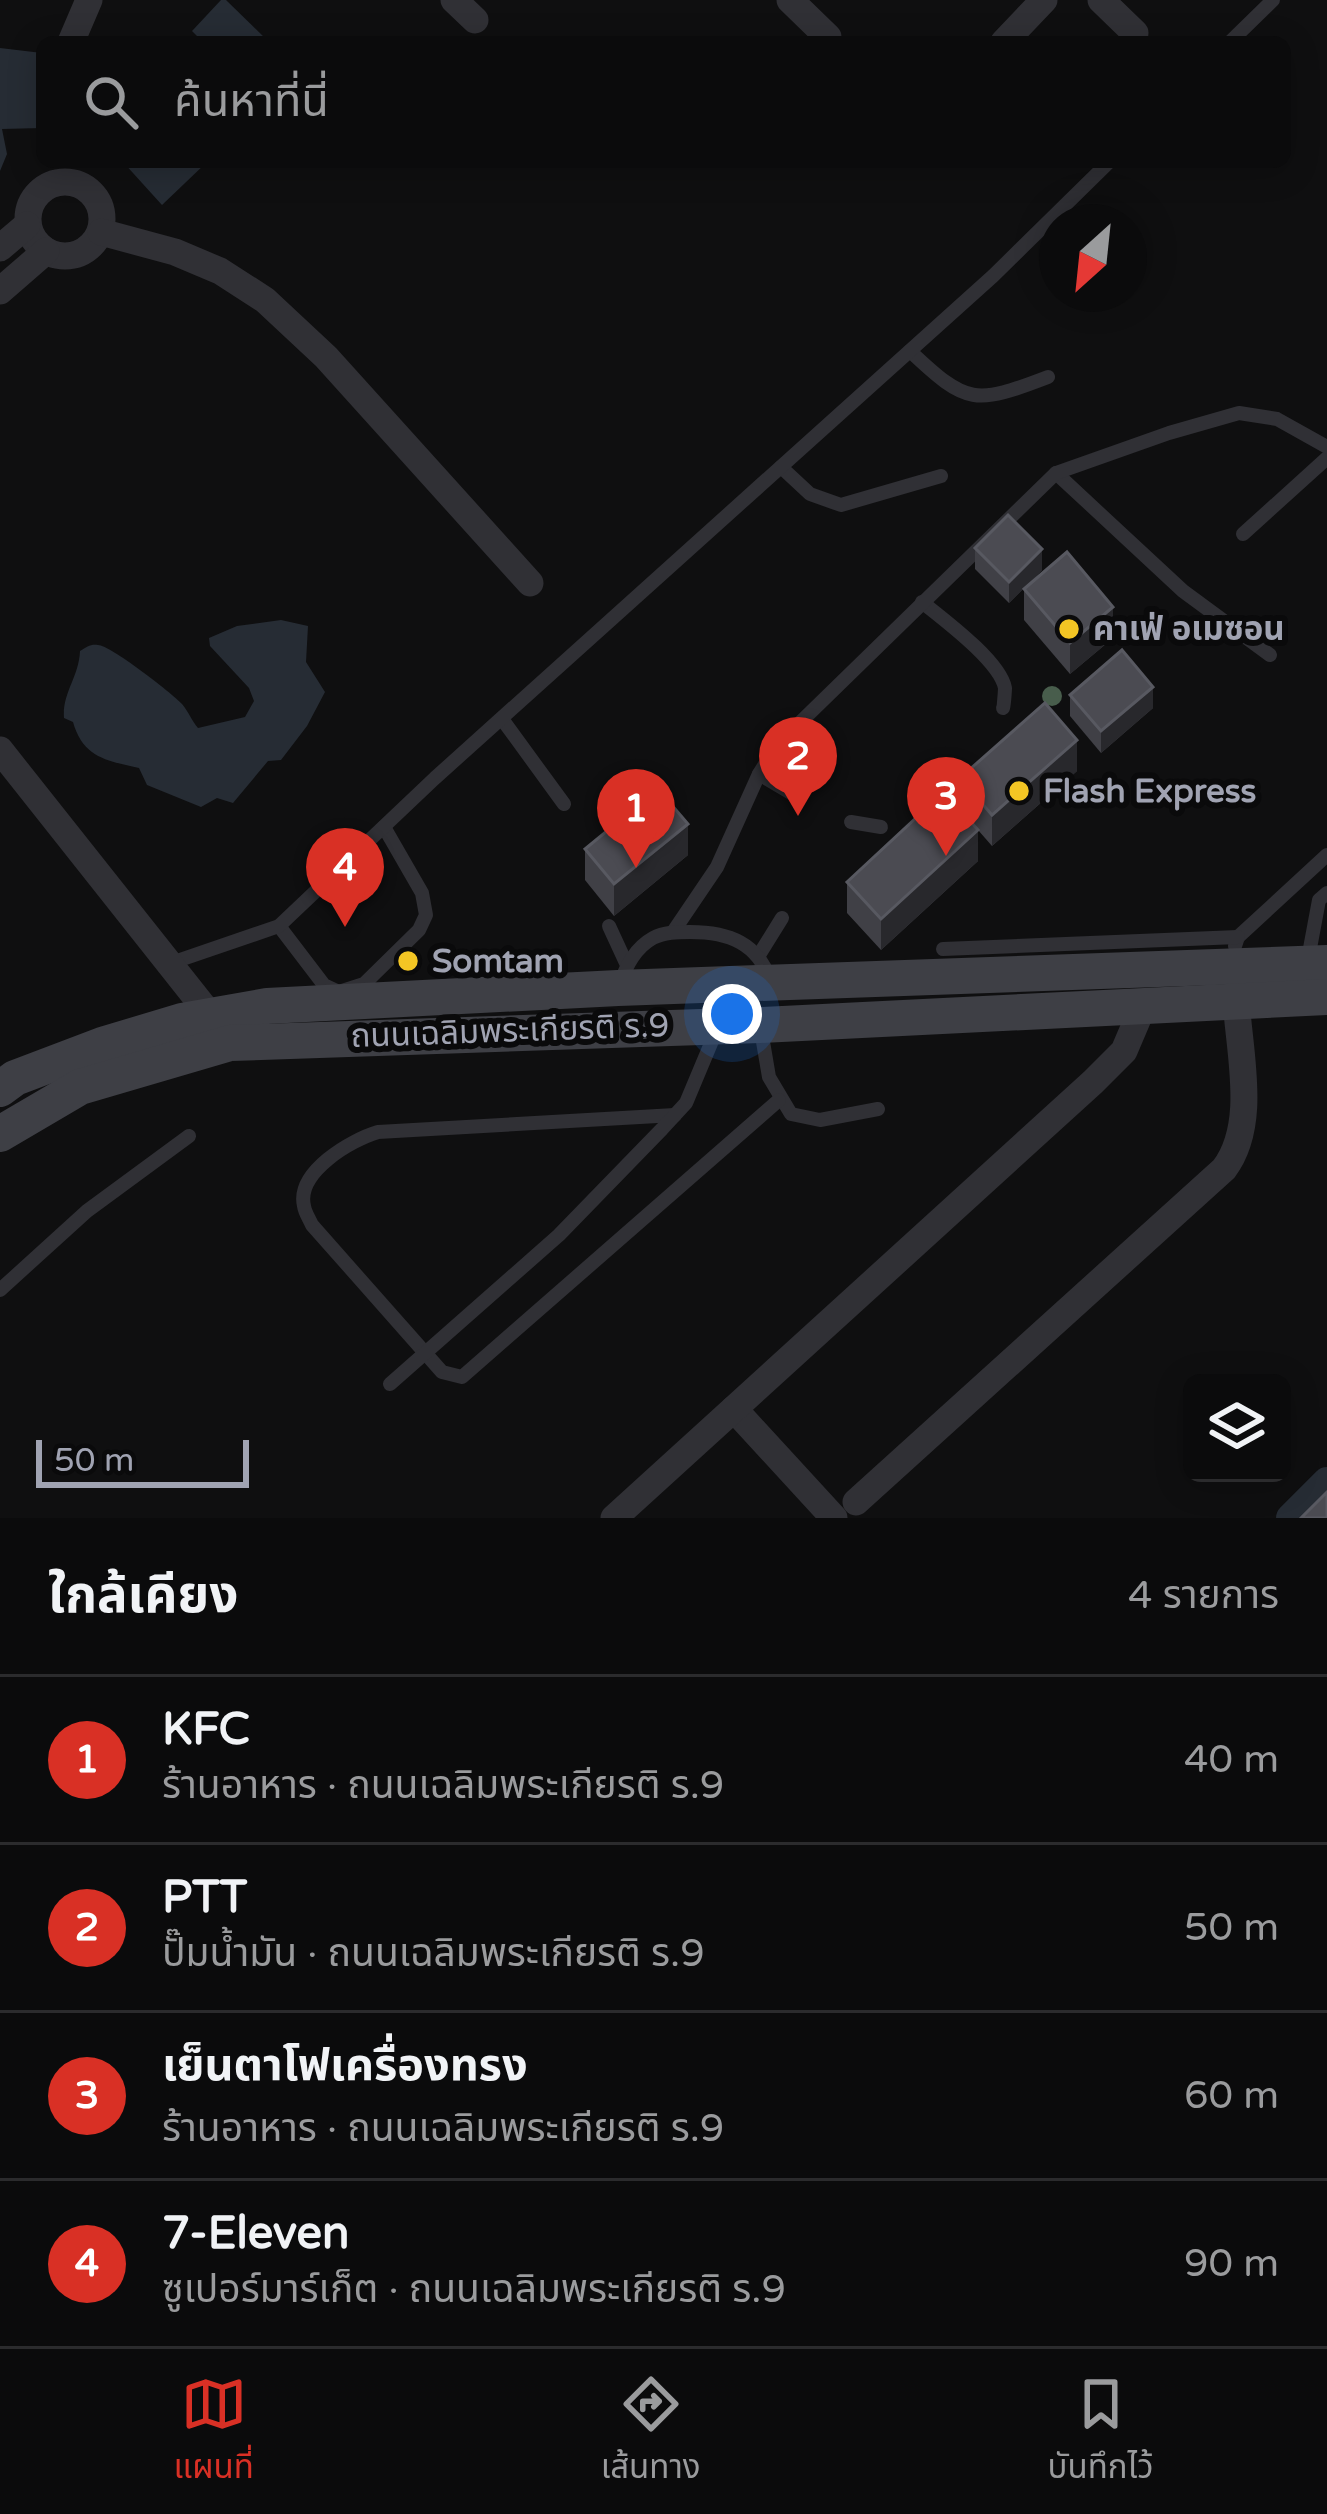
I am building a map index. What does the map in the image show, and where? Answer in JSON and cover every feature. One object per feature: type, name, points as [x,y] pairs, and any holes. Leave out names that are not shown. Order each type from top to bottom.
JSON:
[{"type":"main road","name":"ถนนเฉลิมพระเกียรติ ร.9","points":[[0,1134],[80,1087],[267,1006],[622,976],[765,969],[1317,964]]},
{"type":"main road","name":"ถนนเฉลิมพระเกียรติ ร.9","points":[[0,1089],[15,1078],[102,1045],[220,1029],[760,1025],[1144,1004],[1234,968],[1327,997]]},
{"type":"street","points":[[74,36],[89,0]]},
{"type":"street","points":[[454,0],[475,20]]},
{"type":"street","points":[[790,0],[827,36]]},
{"type":"street","points":[[1010,36],[1044,0]]},
{"type":"street","points":[[1101,0],[1136,33]]},
{"type":"street","points":[[58,172],[85,186],[101,207],[101,232],[84,252],[58,256],[46,251],[27,225],[30,205],[58,172]]},
{"type":"street","points":[[0,248],[27,225]]},
{"type":"street","points":[[101,232],[175,252],[220,271],[265,299],[326,357],[530,583]]},
{"type":"street","points":[[0,291],[46,251]]},
{"type":"street","points":[[0,750],[220,1029]]},
{"type":"street","points":[[734,1409],[845,1510],[1224,1169],[1235,1154],[1244,1126],[1234,968]]},
{"type":"street","points":[[614,1518],[1093,1082],[1124,1051],[1144,1004]]},
{"type":"lane","points":[[1237,36],[1273,0]]},
{"type":"lane","points":[[171,963],[279,926],[993,276],[1103,168]]},
{"type":"lane","points":[[910,351],[942,382],[965,395],[988,398],[1048,377]]},
{"type":"lane","points":[[674,932],[717,867],[777,745],[1056,473],[1239,413],[1277,419],[1327,447]]},
{"type":"lane","points":[[1243,534],[1327,458]]},
{"type":"lane","points":[[781,467],[810,494],[841,506],[941,476]]},
{"type":"lane","points":[[1056,473],[1154,566],[1270,655]]},
{"type":"lane","points":[[922,602],[998,674],[1005,688],[1004,708]]},
{"type":"lane","points":[[502,719],[564,804]]},
{"type":"lane","points":[[759,774],[791,793]]},
{"type":"lane","points":[[851,822],[881,827]]},
{"type":"lane","points":[[279,926],[324,985],[339,992],[364,985],[419,930],[426,916],[422,893],[384,827]]},
{"type":"lane","points":[[701,854],[717,867]]},
{"type":"lane","points":[[943,950],[1234,968],[1327,855]]},
{"type":"lane","points":[[1317,964],[1319,901],[1327,893]]},
{"type":"lane","points":[[765,969],[782,918]]},
{"type":"lane","points":[[609,926],[622,976]]},
{"type":"lane","points":[[622,976],[654,938],[674,932],[716,932],[742,942],[765,969]]},
{"type":"lane","points":[[390,1384],[559,1235],[686,1103],[719,1024]]},
{"type":"lane","points":[[760,1025],[769,1077],[791,1114],[820,1120],[878,1109]]},
{"type":"lane","points":[[675,1115],[378,1132],[355,1139],[337,1153],[304,1190],[303,1204],[312,1225],[442,1372],[462,1377],[779,1100]]},
{"type":"lane","points":[[0,1290],[87,1211],[189,1136]]},
{"type":"shaded area","points":[[226,0],[263,36],[197,36],[192,31]]},
{"type":"shaded area","points":[[0,48],[36,52],[36,128],[2,129],[7,154],[0,171]]},
{"type":"shaded area","points":[[128,168],[201,168],[162,205]]},
{"type":"shaded area","points":[[281,620],[308,626],[306,662],[325,692],[281,760],[268,761],[233,803],[217,798],[201,807],[147,785],[139,768],[90,751],[73,722],[64,718],[80,651],[95,645],[115,653],[166,690],[198,728],[245,717],[254,701],[249,688],[210,646],[209,638],[237,626]]},
{"type":"building","points":[[1008,515],[1042,549],[1009,582],[975,548]]},
{"type":"building","points":[[1067,552],[1113,607],[1070,643],[1024,589]]},
{"type":"building","points":[[1122,650],[1153,687],[1101,731],[1070,695]]},
{"type":"building","points":[[1045,703],[1077,740],[992,815],[960,778]]},
{"type":"building","points":[[658,789],[688,824],[614,884],[585,849]]},
{"type":"building","points":[[944,792],[978,830],[881,919],[847,882]]},
{"type":"building","points":[[1327,1492],[1327,1518],[1301,1518]]},
{"type":"waterway","points":[[1291,1518],[1327,1482]]},
{"type":"place","name":"คาเฟ่ อเมซอน","points":[[1069,629]]},
{"type":"place","name":"Flash Express","points":[[1019,791]]},
{"type":"place","name":"PTT","points":[[798,816]]},
{"type":"place","name":"เย็นตาโฟเครื่องทรง","points":[[946,856]]},
{"type":"place","name":"KFC","points":[[636,868]]},
{"type":"place","name":"7-Eleven","points":[[345,927]]},
{"type":"place","name":"Somtam","points":[[408,961]]}]
